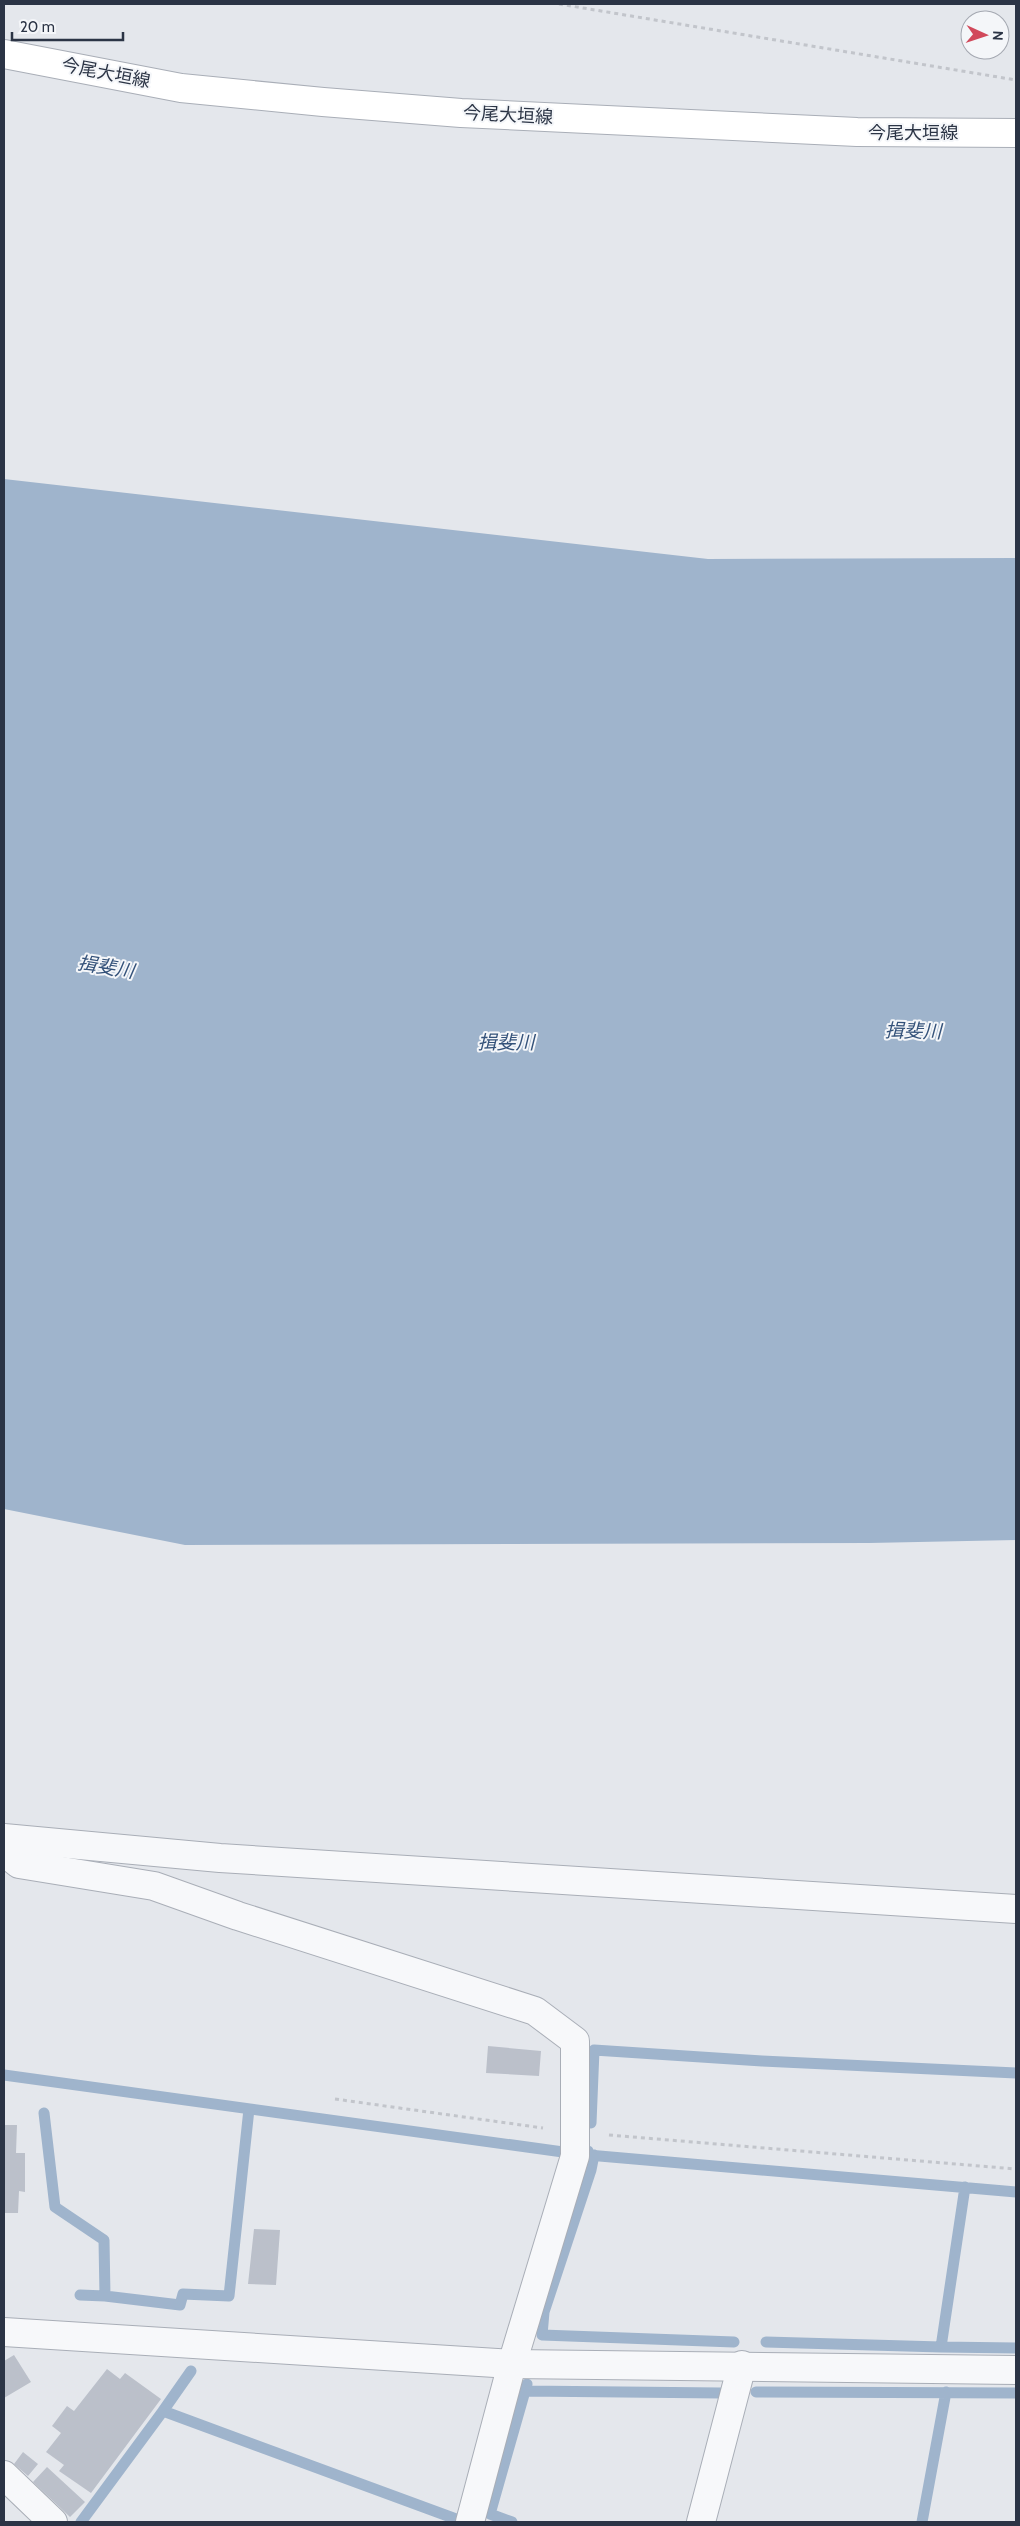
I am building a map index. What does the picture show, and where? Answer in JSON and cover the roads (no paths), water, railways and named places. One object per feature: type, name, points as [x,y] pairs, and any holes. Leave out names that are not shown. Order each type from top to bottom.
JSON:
[{"type":"main road","name":"今尾大垣線","points":[[4,54],[181,88],[323,102],[461,112],[857,132],[1016,134]]},
{"type":"street","points":[[4,1838],[220,1858],[1016,1909]]},
{"type":"street","points":[[4,1852],[19,1864],[154,1886],[238,1916],[535,2011],[575,2041],[575,2156],[512,2364],[476,2520]]},
{"type":"street","points":[[4,2332],[512,2364],[742,2365],[1016,2370]]},
{"type":"street","points":[[701,2522],[742,2365]]},
{"type":"street","points":[[4,2476],[53,2522]]},
{"type":"water","name":"揖斐川","points":[[4,479],[708,559],[1016,558],[1016,1540],[869,1543],[185,1545],[4,1509]]},
{"type":"waterway","points":[[591,2123],[594,2050],[762,2061],[1016,2073]]},
{"type":"waterway","points":[[4,2075],[563,2152]]},
{"type":"waterway","points":[[44,2113],[55,2207],[104,2240],[105,2296],[180,2305],[183,2294],[229,2296],[249,2109]]},
{"type":"waterway","points":[[588,2151],[588,2155],[1016,2192]]},
{"type":"waterway","points":[[594,2155],[591,2170],[544,2312],[542,2335],[734,2342]]},
{"type":"waterway","points":[[766,2342],[941,2347],[965,2187]]},
{"type":"waterway","points":[[80,2295],[105,2296]]},
{"type":"waterway","points":[[941,2347],[1016,2348]]},
{"type":"waterway","points":[[163,2411],[191,2371]]},
{"type":"waterway","points":[[512,2522],[490,2514],[527,2384]]},
{"type":"waterway","points":[[525,2391],[721,2393]]},
{"type":"waterway","points":[[756,2392],[1016,2393]]},
{"type":"waterway","points":[[922,2522],[946,2392]]},
{"type":"waterway","points":[[81,2522],[163,2411],[456,2519]]}]
